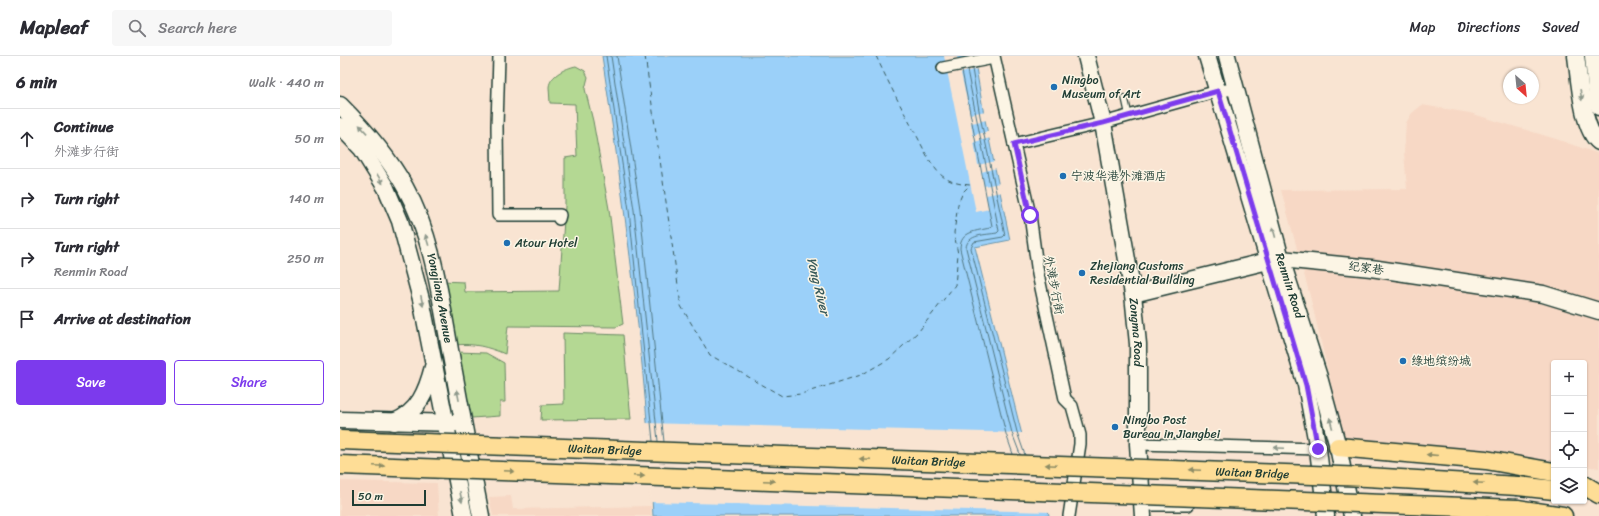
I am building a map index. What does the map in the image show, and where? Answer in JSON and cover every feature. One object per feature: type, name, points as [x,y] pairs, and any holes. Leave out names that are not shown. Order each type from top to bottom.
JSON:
[{"type":"main road","name":"Waitan Bridge","points":[[340,440],[1367,477],[1518,486],[1551,490]]},
{"type":"main road","points":[[1338,447],[1486,460],[1551,471]]},
{"type":"main road","points":[[340,465],[1517,509],[1563,516]]},
{"type":"main road","points":[[1587,487],[1599,495]]},
{"type":"main road","points":[[1587,494],[1599,495]]},
{"type":"main road","points":[[1351,513],[1411,512],[1485,516]]},
{"type":"street","points":[[500,56],[497,126],[498,215],[560,215],[559,219]]},
{"type":"street","name":"Zongma Road","points":[[1086,56],[1103,123],[1133,294],[1138,344],[1138,444],[1143,510]]},
{"type":"street","name":"Renmin Road","points":[[1207,56],[1274,260],[1319,377],[1338,447],[1351,513]]},
{"type":"street","name":"Renmin Road","points":[[1227,56],[1274,260],[1306,385],[1318,449],[1326,511]]},
{"type":"street","points":[[1576,56],[1581,96],[1587,122],[1595,139],[1599,142]]},
{"type":"street","points":[[1593,56],[1599,107]]},
{"type":"street","points":[[943,68],[994,57]]},
{"type":"street","name":"外滩步行街","points":[[994,57],[1030,215],[1038,274],[1065,399],[1072,406],[1080,435],[1077,471],[1069,516]]},
{"type":"street","points":[[1014,144],[1103,123],[1218,91],[1235,89]]},
{"type":"street","name":"Yongjiang Avenue","points":[[340,105],[364,130],[388,159],[406,188],[419,217],[435,268],[481,516]]},
{"type":"street","name":"Yongjiang Avenue","points":[[340,126],[362,149],[386,188],[400,221],[421,299],[464,516]]},
{"type":"street","name":"纪家巷","points":[[1133,294],[1274,260],[1371,268],[1543,294],[1599,311]]},
{"type":"street","points":[[394,422],[400,420],[419,402],[427,390],[434,363]]},
{"type":"street","points":[[340,420],[463,423]]},
{"type":"street","points":[[1138,444],[1318,449]]},
{"type":"street","points":[[1143,510],[1326,511]]},
{"type":"lane","points":[[1125,98],[1129,116]]},
{"type":"shaded area","points":[[1422,105],[1470,113],[1556,139],[1599,154],[1599,468],[1587,466],[1587,360],[1551,360],[1551,463],[1502,456],[1345,442],[1310,296],[1281,190],[1407,189],[1404,152],[1406,123],[1412,113]]},
{"type":"shaded area","points":[[340,481],[437,483],[439,516],[340,516]]},
{"type":"shaded area","points":[[511,496],[513,509],[651,506],[651,516],[493,516],[489,497]]},
{"type":"green space","points":[[576,66],[585,71],[588,77],[585,89],[593,121],[609,209],[623,324],[616,327],[508,326],[505,354],[481,346],[455,345],[442,281],[464,282],[465,292],[559,291],[565,206],[565,158],[577,156],[575,104],[550,103],[549,87],[555,76],[563,70]]},
{"type":"green space","points":[[563,333],[623,335],[631,419],[541,420],[542,405],[564,404]]},
{"type":"green space","points":[[457,352],[486,353],[504,363],[505,402],[500,402],[500,416],[472,418]]},
{"type":"water","name":"Yong River","points":[[602,56],[974,56],[984,115],[1010,240],[975,247],[1021,431],[1048,509],[1049,516],[653,516],[650,458],[634,285]]},
{"type":"pier","points":[[944,56],[957,56],[958,62],[977,58],[978,69],[961,73],[970,114],[986,111],[987,120],[971,123],[973,135],[990,131],[991,138],[974,142],[978,165],[996,161],[997,168],[981,172],[984,186],[1000,183],[1002,192],[986,195],[989,209],[976,212]]},
{"type":"pier","points":[[645,423],[1024,433],[1051,512],[650,502]]},
{"type":"ferry route","points":[[645,56],[681,306],[710,355],[782,396],[801,394],[861,375],[889,359],[919,331],[955,285],[958,254],[954,233],[958,204],[963,192],[970,185]]},
{"type":"ferry route","points":[[876,56],[927,156],[936,169],[942,176],[950,180],[957,183],[970,185]]},
{"type":"place","name":"Ningbo Museum of Art","points":[[1054,87]]},
{"type":"place","name":"宁波华港外滩酒店","points":[[1063,176]]},
{"type":"place","name":"Atour Hotel","points":[[507,243]]},
{"type":"place","name":"Zhejiang Customs Residential Building","points":[[1082,273]]},
{"type":"place","name":"绿地缤纷城","points":[[1403,361]]},
{"type":"place","name":"Ningbo Post Bureau in Jiangbei","points":[[1115,427]]},
{"type":"route","points":[[1030,215],[1014,144],[1103,123],[1218,91],[1306,385],[1318,449]]}]
